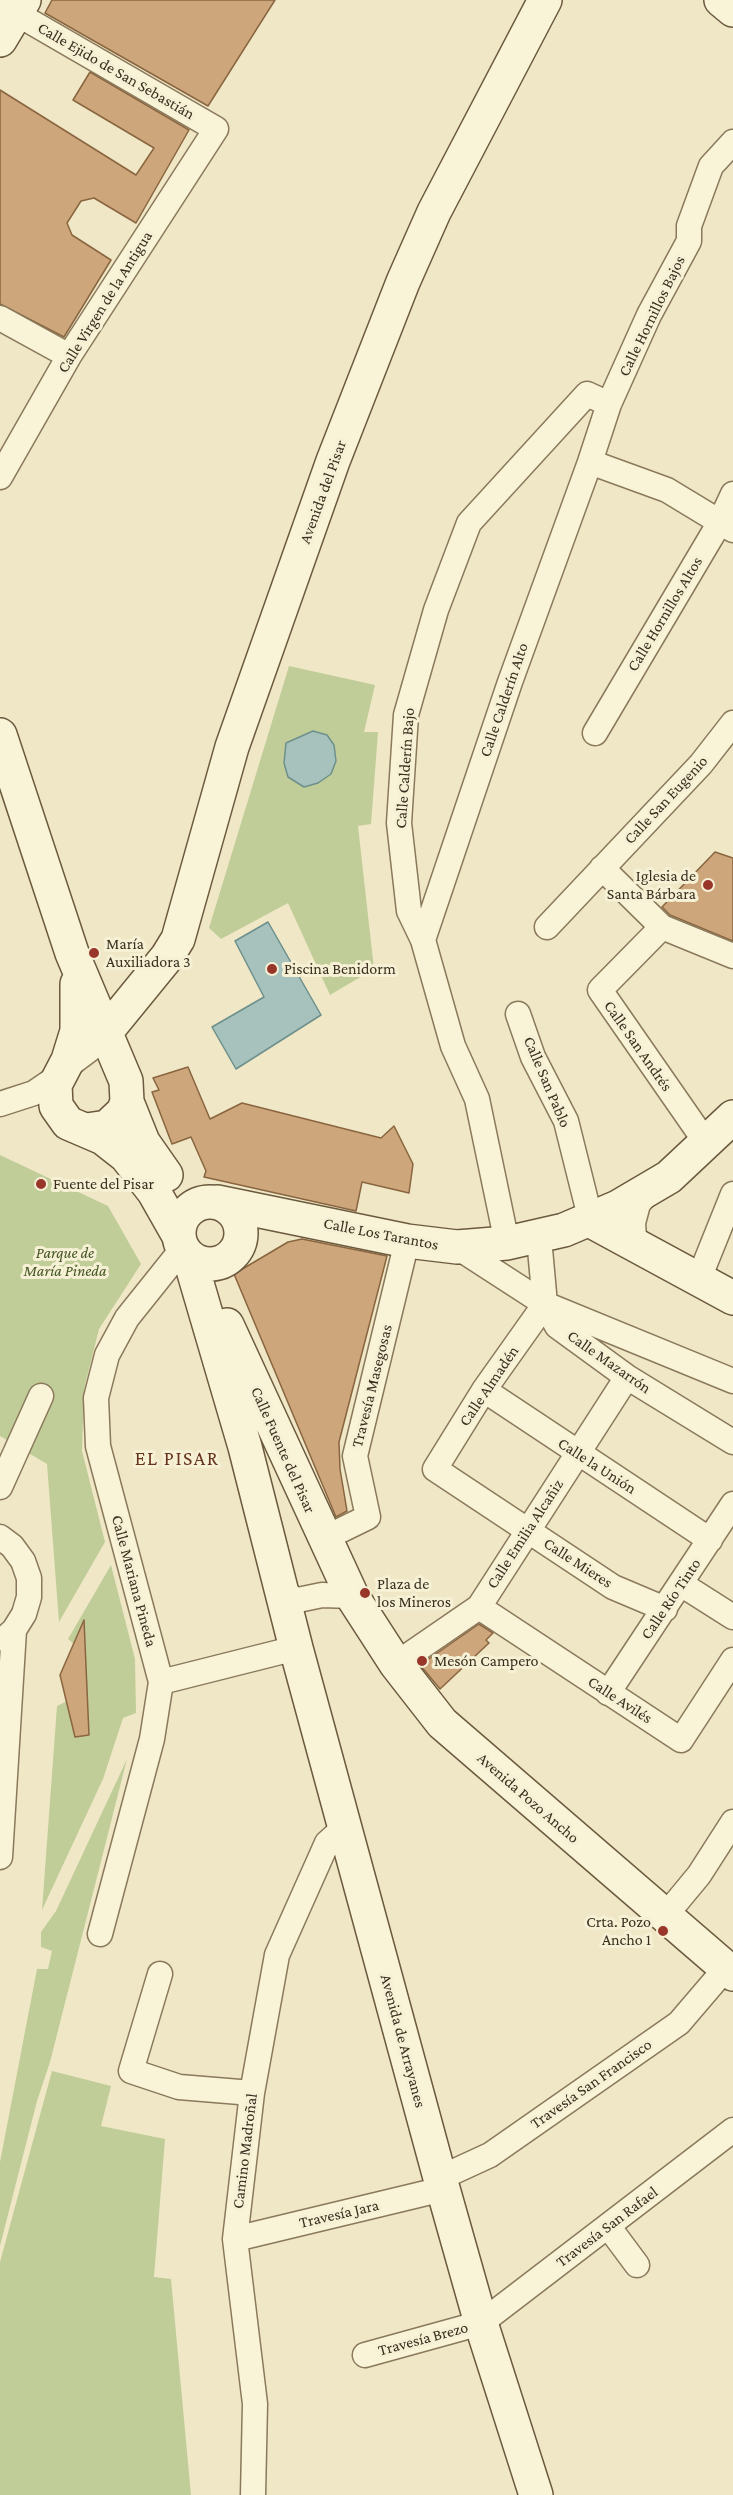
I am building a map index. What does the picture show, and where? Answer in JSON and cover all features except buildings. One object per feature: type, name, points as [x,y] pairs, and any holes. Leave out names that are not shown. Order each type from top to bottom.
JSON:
[{"type":"street","name":"Avenida del Pisar","points":[[2,1103],[40,1090],[89,1050],[173,948],[183,924],[232,747],[333,461],[403,282],[434,212],[545,0]]},
{"type":"street","points":[[721,0],[733,10]]},
{"type":"street","name":"Calle Ejido de San Sebastián","points":[[10,14],[216,129]]},
{"type":"street","name":"Calle Virgen de la Antigua","points":[[0,477],[69,356],[216,129]]},
{"type":"street","name":"Calle Hornillos Bajos","points":[[590,462],[609,404],[649,315],[689,241],[689,226],[711,166],[733,142]]},
{"type":"street","points":[[0,318],[69,356]]},
{"type":"street","name":"Calle Calderín Bajo","points":[[545,1304],[477,1099],[453,1046],[423,940],[409,911],[399,823],[406,715],[436,610],[469,523],[587,394],[609,404]]},
{"type":"street","points":[[590,462],[667,490],[727,526]]},
{"type":"street","name":"Calle Calderín Alto","points":[[423,940],[510,682],[590,462]]},
{"type":"street","name":"Calle Hornillos Altos","points":[[594,733],[727,526],[733,494]]},
{"type":"street","name":"Calle San Eugenio","points":[[547,927],[701,764],[733,723]]},
{"type":"street","points":[[0,735],[72,953],[105,1033],[143,1142],[164,1173],[182,1191],[229,1208],[238,1219],[242,1232],[201,1251]]},
{"type":"street","points":[[602,868],[662,927],[733,956]]},
{"type":"street","name":"Calle San Andrés","points":[[662,927],[600,990],[707,1144]]},
{"type":"street","points":[[72,953],[79,1014],[73,1048],[54,1096],[74,1122],[109,1142],[135,1167],[201,1251]]},
{"type":"street","name":"Avenida del Pisar","points":[[92,1002],[99,1007],[109,1008],[143,986]]},
{"type":"street","name":"Avenida del Pisar","points":[[124,1087],[121,1033],[143,986]]},
{"type":"street","name":"Calle San Pablo","points":[[518,1014],[533,1057],[566,1120],[591,1221]]},
{"type":"street","points":[[2,1103],[29,1105],[97,1130],[112,1124],[123,1112],[124,1087],[109,1061],[97,1057],[65,1069]]},
{"type":"street","name":"Calle Los Tarantos","points":[[211,1202],[306,1219],[407,1241],[457,1247],[523,1240],[591,1221],[651,1188],[707,1144],[733,1117]]},
{"type":"street","points":[[644,1251],[634,1237],[633,1215],[638,1204],[651,1188]]},
{"type":"street","points":[[698,1281],[733,1194]]},
{"type":"street","points":[[211,1202],[197,1204],[186,1214],[201,1251],[245,1447],[294,1591]]},
{"type":"street","name":"Calle Los Tarantos","points":[[201,1251],[306,1219]]},
{"type":"street","points":[[591,1221],[733,1298]]},
{"type":"street","name":"Travesía Masegosas","points":[[328,1547],[368,1517],[354,1456],[407,1241]]},
{"type":"street","name":"Calle Los Tarantos","points":[[457,1247],[545,1304]]},
{"type":"street","name":"Calle Fuente del Pisar","points":[[201,1251],[216,1302],[352,1596]]},
{"type":"street","name":"Calle Mariana Pineda","points":[[100,1934],[152,1739],[161,1682],[98,1446],[96,1398],[107,1355],[127,1318],[201,1251]]},
{"type":"street","name":"Calle Mazarrón","points":[[545,1304],[557,1326],[627,1377],[733,1442]]},
{"type":"street","name":"Calle Mazarrón","points":[[545,1304],[733,1381]]},
{"type":"street","name":"Calle Almadén","points":[[435,1469],[484,1390],[545,1304]]},
{"type":"street","name":"Calle Emilia Alcañiz","points":[[396,1664],[479,1607],[627,1377]]},
{"type":"street","name":"Calle la Unión","points":[[484,1390],[577,1454],[710,1540]]},
{"type":"street","points":[[0,1487],[41,1396]]},
{"type":"street","name":"Calle Mieres","points":[[435,1469],[613,1587],[665,1609]]},
{"type":"street","name":"Calle Río Tinto","points":[[608,1693],[733,1504]]},
{"type":"street","points":[[0,1537],[12,1546],[23,1561],[29,1578],[29,1597],[24,1614],[7,1636],[0,1857]]},
{"type":"street","points":[[294,1591],[324,1585],[328,1547]]},
{"type":"street","points":[[681,1584],[733,1617]]},
{"type":"street","points":[[294,1591],[352,1596]]},
{"type":"street","name":"Avenida de Arrayanes","points":[[294,1591],[296,1648],[481,2323],[536,2495]]},
{"type":"street","name":"Avenida Pozo Ancho","points":[[352,1596],[396,1664],[442,1723],[729,1971]]},
{"type":"street","name":"Calle Avilés","points":[[479,1607],[681,1740],[733,1660]]},
{"type":"street","points":[[161,1682],[296,1648]]},
{"type":"street","name":"Camino Madroñal","points":[[253,2495],[255,2404],[234,2238],[252,2093],[277,1955],[327,1843],[345,1826]]},
{"type":"street","points":[[665,1917],[699,1875],[732,1826]]},
{"type":"street","name":"Travesía San Francisco","points":[[442,2184],[490,2155],[679,2023],[729,1971]]},
{"type":"street","points":[[160,1974],[131,2071],[179,2087],[252,2093]]},
{"type":"street","name":"Travesía San Rafael","points":[[481,2323],[733,2130]]},
{"type":"street","name":"Travesía Jara","points":[[234,2238],[442,2184]]},
{"type":"street","points":[[608,2226],[637,2265]]},
{"type":"street","name":"Travesía Brezo","points":[[365,2355],[481,2323]]},
{"type":"green space","points":[[289,666],[375,685],[364,732],[378,732],[371,824],[358,826],[374,969],[330,995],[288,903],[221,939],[209,928]]},
{"type":"green space","name":"Parque de María Pineda","points":[[0,1155],[108,1206],[141,1264],[99,1329],[84,1389],[82,1451],[105,1542],[59,1622],[47,1464],[0,1436]]},
{"type":"green space","points":[[111,1565],[135,1659],[136,1713],[123,1718],[103,1779],[42,1910],[57,1706],[67,1701],[75,1737],[89,1734],[85,1643],[74,1644],[68,1639]]},
{"type":"green space","points":[[127,1759],[50,2062],[37,2101],[0,2246],[0,2162],[37,1969],[48,1969],[52,1951],[41,1947],[41,1932],[56,1911]]},
{"type":"green space","points":[[52,2071],[111,2086],[101,2126],[165,2139],[154,2277],[171,2279],[191,2495],[0,2495],[0,2262]]},
{"type":"water","points":[[313,731],[327,735],[334,745],[336,761],[331,774],[318,783],[304,787],[288,777],[284,763],[286,743]]},
{"type":"water","name":"Piscina Benidorm","points":[[268,922],[321,1015],[236,1069],[212,1027],[264,997],[235,941]]},
{"type":"place","name":"Iglesia de Santa Bárbara","points":[[708,885]]},
{"type":"place","name":"María Auxiliadora 3","points":[[94,953]]},
{"type":"place","name":"Piscina Benidorm","points":[[272,969]]},
{"type":"place","name":"Fuente del Pisar","points":[[41,1184]]},
{"type":"place","name":"Plaza de los Mineros","points":[[365,1593]]},
{"type":"place","name":"Mesón Campero","points":[[422,1661]]},
{"type":"place","name":"Crta. Pozo Ancho 1","points":[[663,1931]]},
{"type":"district","name":"EL PISAR","points":[[177,1459]]}]
